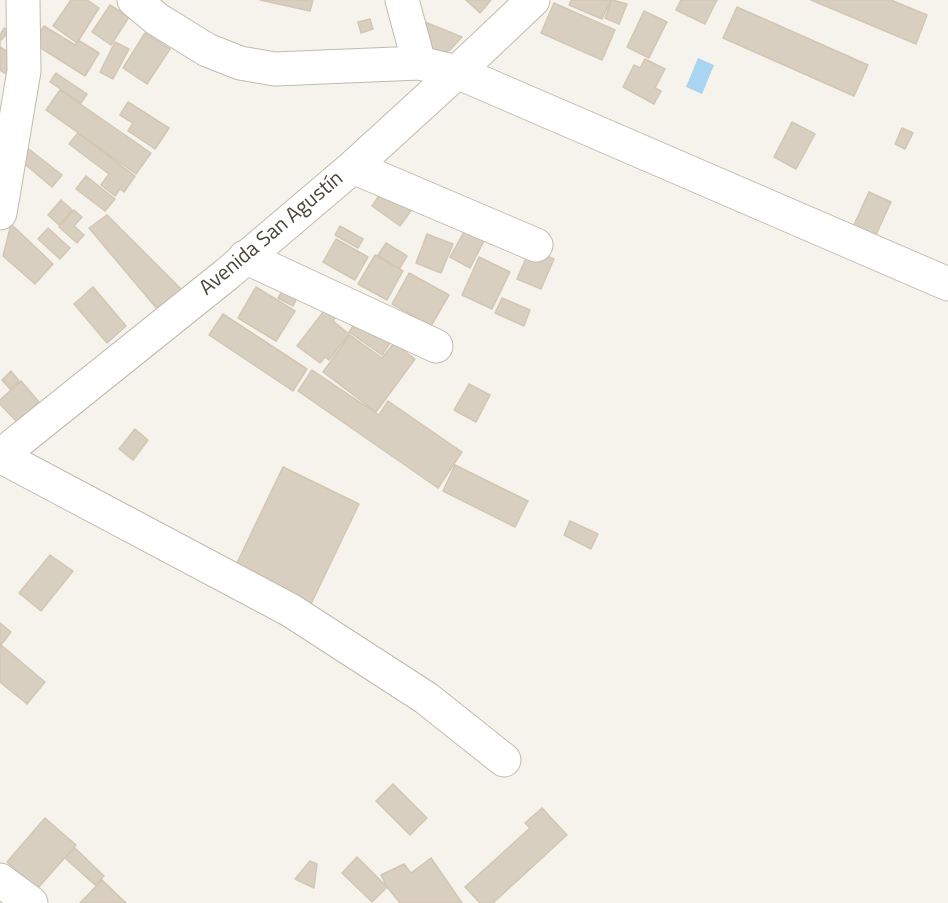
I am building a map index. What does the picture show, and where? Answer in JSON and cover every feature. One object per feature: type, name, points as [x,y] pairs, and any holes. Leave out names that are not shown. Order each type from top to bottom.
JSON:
[{"type":"street","points":[[0,213],[24,71],[23,0]]},
{"type":"street","points":[[134,0],[157,19],[207,50],[240,63],[275,69],[419,63],[457,72],[948,284]]},
{"type":"street","points":[[402,0],[419,63]]},
{"type":"street","name":"Avenida San Agustín","points":[[0,456],[353,166],[533,0]]},
{"type":"street","points":[[353,166],[536,245]]},
{"type":"street","points":[[245,257],[436,346]]},
{"type":"street","points":[[0,456],[290,610],[426,698],[504,760]]},
{"type":"street","points":[[0,880],[31,903]]},
{"type":"water","points":[[698,58],[714,65],[702,94],[686,87]]},
{"type":"building","points":[[71,0],[87,0],[99,8],[77,43],[53,26]]},
{"type":"building","points":[[260,0],[313,0],[310,11]]},
{"type":"building","points":[[466,0],[491,0],[480,13]]},
{"type":"building","points":[[571,0],[611,0],[602,19],[569,5]]},
{"type":"building","points":[[612,0],[627,4],[619,24],[605,18]]},
{"type":"building","points":[[681,0],[717,0],[705,24],[676,10]]},
{"type":"building","points":[[811,0],[891,0],[927,15],[916,44]]},
{"type":"building","points":[[554,3],[615,30],[602,60],[541,33]]},
{"type":"building","points":[[110,5],[129,17],[111,45],[92,32]]},
{"type":"building","points":[[737,7],[868,65],[854,96],[723,38]]},
{"type":"building","points":[[644,11],[667,22],[649,58],[627,47]]},
{"type":"building","points":[[370,19],[373,29],[361,33],[358,22]]},
{"type":"building","points":[[425,22],[462,37],[450,50],[443,53],[433,51]]},
{"type":"building","points":[[44,26],[75,45],[78,40],[99,53],[85,76],[33,43]]},
{"type":"building","points":[[4,28],[14,35],[11,54],[0,47],[0,35]]},
{"type":"building","points":[[8,33],[11,77],[0,70],[0,41]]},
{"type":"building","points":[[145,33],[170,49],[147,84],[123,68]]},
{"type":"building","points":[[115,42],[129,49],[113,79],[100,72]]},
{"type":"building","points":[[645,59],[665,69],[655,88],[661,91],[654,104],[623,87],[634,65],[640,68]]},
{"type":"building","points":[[56,73],[87,94],[81,103],[50,82]]},
{"type":"building","points":[[60,90],[151,153],[136,174],[46,110]]},
{"type":"building","points":[[128,102],[169,128],[155,149],[128,131],[133,123],[120,115]]},
{"type":"building","points":[[792,122],[815,134],[796,169],[774,157]]},
{"type":"building","points":[[902,128],[913,133],[905,149],[895,144]]},
{"type":"building","points":[[78,133],[135,176],[124,192],[120,189],[115,196],[101,185],[109,174],[69,144]]},
{"type":"building","points":[[25,146],[62,175],[52,187],[20,160]]},
{"type":"building","points":[[86,176],[115,199],[105,211],[76,189]]},
{"type":"building","points":[[383,190],[412,209],[400,226],[372,206]]},
{"type":"building","points":[[869,192],[891,202],[874,239],[852,229]]},
{"type":"building","points":[[61,200],[72,210],[59,225],[48,215]]},
{"type":"building","points":[[74,210],[82,217],[74,226],[84,235],[77,243],[59,227]]},
{"type":"building","points":[[107,215],[182,290],[158,310],[89,228]]},
{"type":"building","points":[[11,224],[53,264],[35,284],[3,256]]},
{"type":"building","points":[[340,226],[363,239],[358,248],[335,235]]},
{"type":"building","points":[[48,228],[70,248],[60,259],[38,239]]},
{"type":"building","points":[[465,230],[484,241],[470,268],[450,257]]},
{"type":"building","points":[[427,234],[453,244],[441,273],[416,263]]},
{"type":"building","points":[[336,239],[368,257],[355,280],[323,262]]},
{"type":"building","points":[[386,243],[407,256],[399,269],[378,255]]},
{"type":"building","points":[[530,249],[554,259],[541,289],[517,279]]},
{"type":"building","points":[[375,255],[403,271],[387,300],[358,284]]},
{"type":"building","points":[[479,257],[510,272],[492,309],[462,295]]},
{"type":"building","points":[[409,273],[449,295],[431,326],[392,304]]},
{"type":"building","points":[[288,281],[302,289],[293,306],[278,298]]},
{"type":"building","points":[[93,287],[126,326],[107,343],[74,304]]},
{"type":"building","points":[[256,287],[295,311],[276,341],[238,318]]},
{"type":"building","points":[[502,298],[530,310],[524,326],[495,313]]},
{"type":"building","points":[[327,307],[337,315],[333,321],[349,334],[329,360],[325,357],[320,363],[297,346]]},
{"type":"building","points":[[223,314],[307,369],[293,391],[209,335]]},
{"type":"building","points":[[359,318],[392,340],[382,355],[349,332]]},
{"type":"building","points":[[350,335],[382,358],[394,343],[415,359],[376,412],[323,372]]},
{"type":"building","points":[[312,370],[379,415],[388,401],[462,452],[438,488],[298,391]]},
{"type":"building","points":[[11,371],[19,381],[10,389],[2,380]]},
{"type":"building","points":[[21,381],[39,402],[17,422],[0,404],[0,400]]},
{"type":"building","points":[[469,384],[490,395],[476,422],[454,410]]},
{"type":"building","points":[[135,429],[148,440],[133,460],[119,449]]},
{"type":"building","points":[[455,465],[528,501],[515,527],[443,491]]},
{"type":"building","points":[[283,467],[359,504],[310,606],[234,569]]},
{"type":"building","points":[[570,521],[598,534],[591,549],[564,535]]},
{"type":"building","points":[[50,555],[73,571],[41,611],[19,593]]},
{"type":"building","points":[[0,623],[11,632],[1,645],[45,682],[27,704],[0,682]]},
{"type":"building","points":[[393,784],[427,818],[410,835],[376,801]]},
{"type":"building","points":[[542,808],[567,835],[493,903],[480,903],[465,887],[530,828],[525,823]]},
{"type":"building","points":[[45,818],[76,845],[37,889],[7,862]]},
{"type":"building","points":[[75,848],[104,876],[95,885],[65,858]]},
{"type":"building","points":[[357,857],[387,887],[372,902],[342,873]]},
{"type":"building","points":[[431,858],[462,903],[400,903],[381,875],[404,864],[411,873]]},
{"type":"building","points":[[310,861],[317,864],[314,888],[295,879]]},
{"type":"building","points":[[102,880],[126,903],[80,903]]}]
